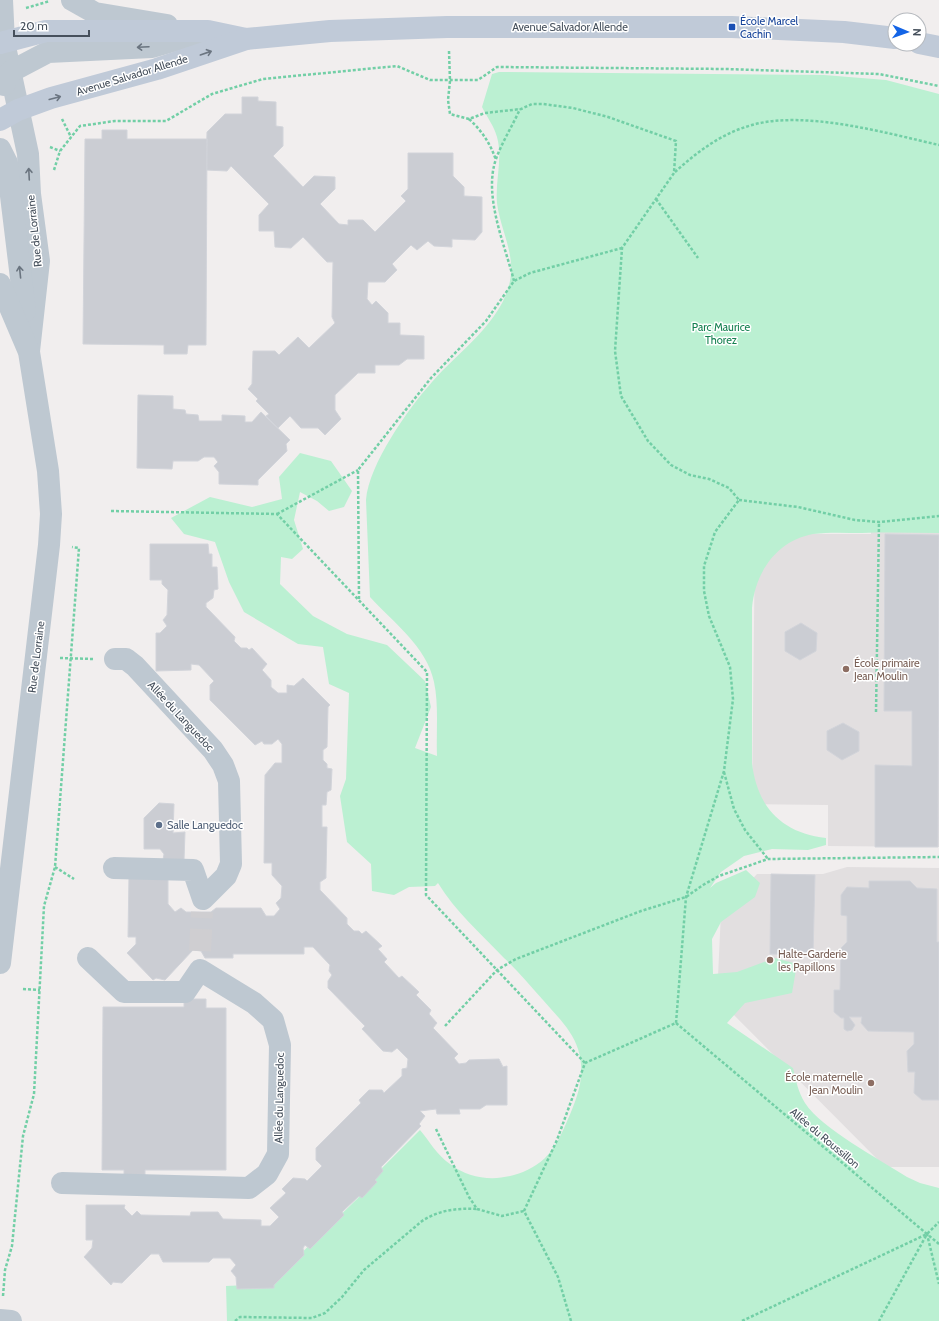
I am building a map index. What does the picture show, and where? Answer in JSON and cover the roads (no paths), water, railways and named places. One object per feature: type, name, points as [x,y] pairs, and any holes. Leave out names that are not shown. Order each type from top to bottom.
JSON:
[{"type":"street","name":"Rue de Lorraine","points":[[2,0],[1,45],[10,72],[9,115],[28,154],[30,194],[39,261],[29,352]]},
{"type":"street","name":"Avenue Salvador Allende","points":[[72,0],[95,12],[246,39]]},
{"type":"street","name":"Avenue Salvador Allende","points":[[9,115],[51,98],[158,69],[246,39],[330,30],[732,27],[844,32],[887,37]]},
{"type":"street","name":"Avenue Salvador Allende","points":[[1,45],[46,31],[208,31]]},
{"type":"street","points":[[0,94],[10,72],[48,52],[152,47],[208,31]]},
{"type":"street","points":[[927,45],[939,47]]},
{"type":"street","points":[[0,149],[6,163],[13,204],[29,352]]},
{"type":"street","name":"Rue de Lorraine","points":[[0,284],[29,352],[48,471],[51,514],[36,658],[0,963]]},
{"type":"street","name":"Allée du Languedoc","points":[[114,868],[193,870],[202,906],[226,876],[231,864],[229,781],[223,765],[213,750],[135,666],[126,659],[115,659]]},
{"type":"street","name":"Allée du Languedoc","points":[[62,1183],[249,1188],[267,1174],[278,1154],[280,1045],[273,1020],[200,960],[185,992],[124,992],[88,958]]},
{"type":"street","points":[[1,1320],[11,1321]]},
{"type":"tunnel","points":[[200,951],[202,912]]},
{"type":"place","name":"École Marcel Cachin","points":[[732,27]]},
{"type":"place","name":"École primaire Jean Moulin","points":[[846,669]]},
{"type":"place","name":"Salle Languedoc","points":[[159,825]]},
{"type":"place","name":"Halte-Garderie les Papillons","points":[[770,960]]},
{"type":"place","name":"École maternelle Jean Moulin","points":[[871,1083]]},
{"type":"park label","name":"Parc Maurice Thorez","points":[[721,333]]}]
